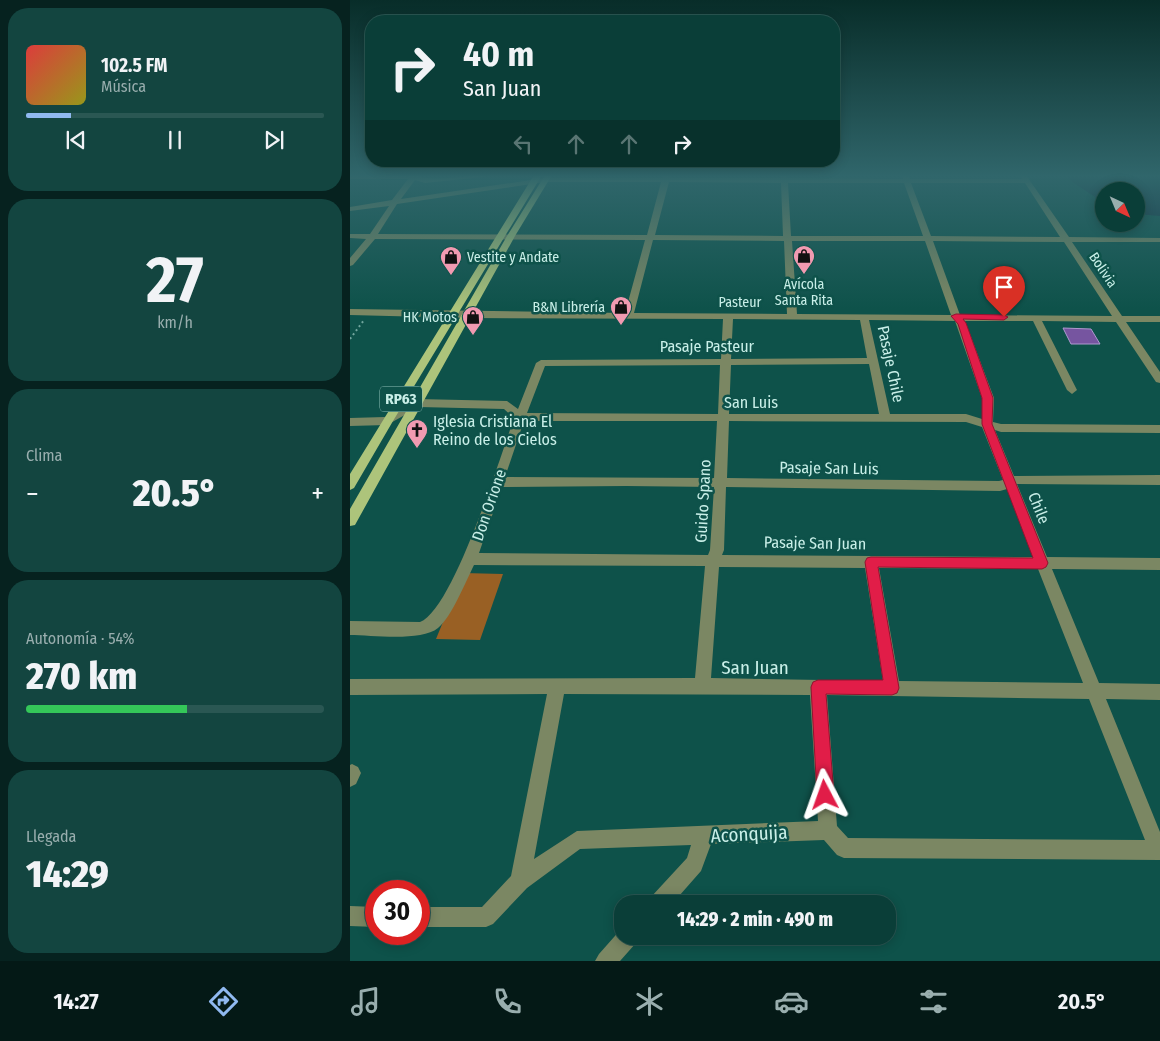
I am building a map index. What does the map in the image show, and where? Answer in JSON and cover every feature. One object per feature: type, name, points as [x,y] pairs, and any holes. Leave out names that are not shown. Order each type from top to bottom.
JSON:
[{"type":"main road","name":"RP63","points":[[350,485],[512,220]]},
{"type":"main road","name":"RP63","points":[[350,521],[468,315],[519,220]]},
{"type":"street","points":[[350,263],[373,236],[383,220]]},
{"type":"street","points":[[630,314],[654,220]]},
{"type":"street","points":[[787,220],[792,316]]},
{"type":"street","name":"Chile","points":[[920,220],[956,316],[962,323],[988,398],[987,424],[1093,692],[1159,850]]},
{"type":"street","name":"Bolivia","points":[[1053,220],[1159,376]]},
{"type":"street","points":[[350,236],[926,237],[1160,240]]},
{"type":"street","name":"Pasteur","points":[[350,312],[468,315],[630,314],[1160,319]]},
{"type":"street","name":"Guido Spano","points":[[702,686],[713,560],[717,550],[728,316]]},
{"type":"street","name":"Pasaje Chile","points":[[864,317],[885,418]]},
{"type":"street","points":[[1036,318],[1072,390]]},
{"type":"street","name":"Pasaje Pasteur","points":[[541,363],[872,361]]},
{"type":"street","name":"Don Orione","points":[[350,628],[420,629],[431,625],[439,617],[470,559],[520,416],[541,363]]},
{"type":"street","points":[[350,422],[387,422],[417,403]]},
{"type":"street","name":"San Luis","points":[[417,403],[507,405],[520,416],[723,419],[966,418],[1001,428],[1160,429]]},
{"type":"street","name":"Pasaje San Luis","points":[[497,482],[626,481],[1000,486],[1018,479],[1160,480]]},
{"type":"street","name":"Pasaje San Juan","points":[[470,559],[1160,564]]},
{"type":"street","points":[[871,562],[892,688]]},
{"type":"street","points":[[520,880],[557,686]]},
{"type":"street","name":"San Juan","points":[[350,687],[702,686],[1160,692]]},
{"type":"street","points":[[818,687],[828,830],[844,848],[1159,850]]},
{"type":"street","name":"Aconquija","points":[[430,917],[486,917],[520,880],[577,840],[828,830]]},
{"type":"street","points":[[666,895],[694,864],[704,836]]},
{"type":"street","points":[[350,916],[365,916]]},
{"type":"street","points":[[606,961],[620,945]]},
{"type":"path","points":[[350,339],[370,312]]},
{"type":"shaded area","points":[[463,573],[503,574],[480,640],[436,639]]},
{"type":"building","points":[[1063,328],[1091,329],[1100,344],[1071,344]]},
{"type":"place","name":"Avícola Santa Rita","points":[[804,275]]},
{"type":"place","name":"Vestite y Andate","points":[[451,276]]},
{"type":"place","name":"B&N Librería","points":[[621,326]]},
{"type":"place","name":"HK Motos","points":[[473,336]]},
{"type":"place","name":"Iglesia Cristiana El Reino de los Cielos","points":[[417,449]]},
{"type":"route","points":[[825,795],[818,687],[892,688],[871,562],[1042,563],[987,424],[988,398],[962,323],[956,316],[1004,317]]}]
